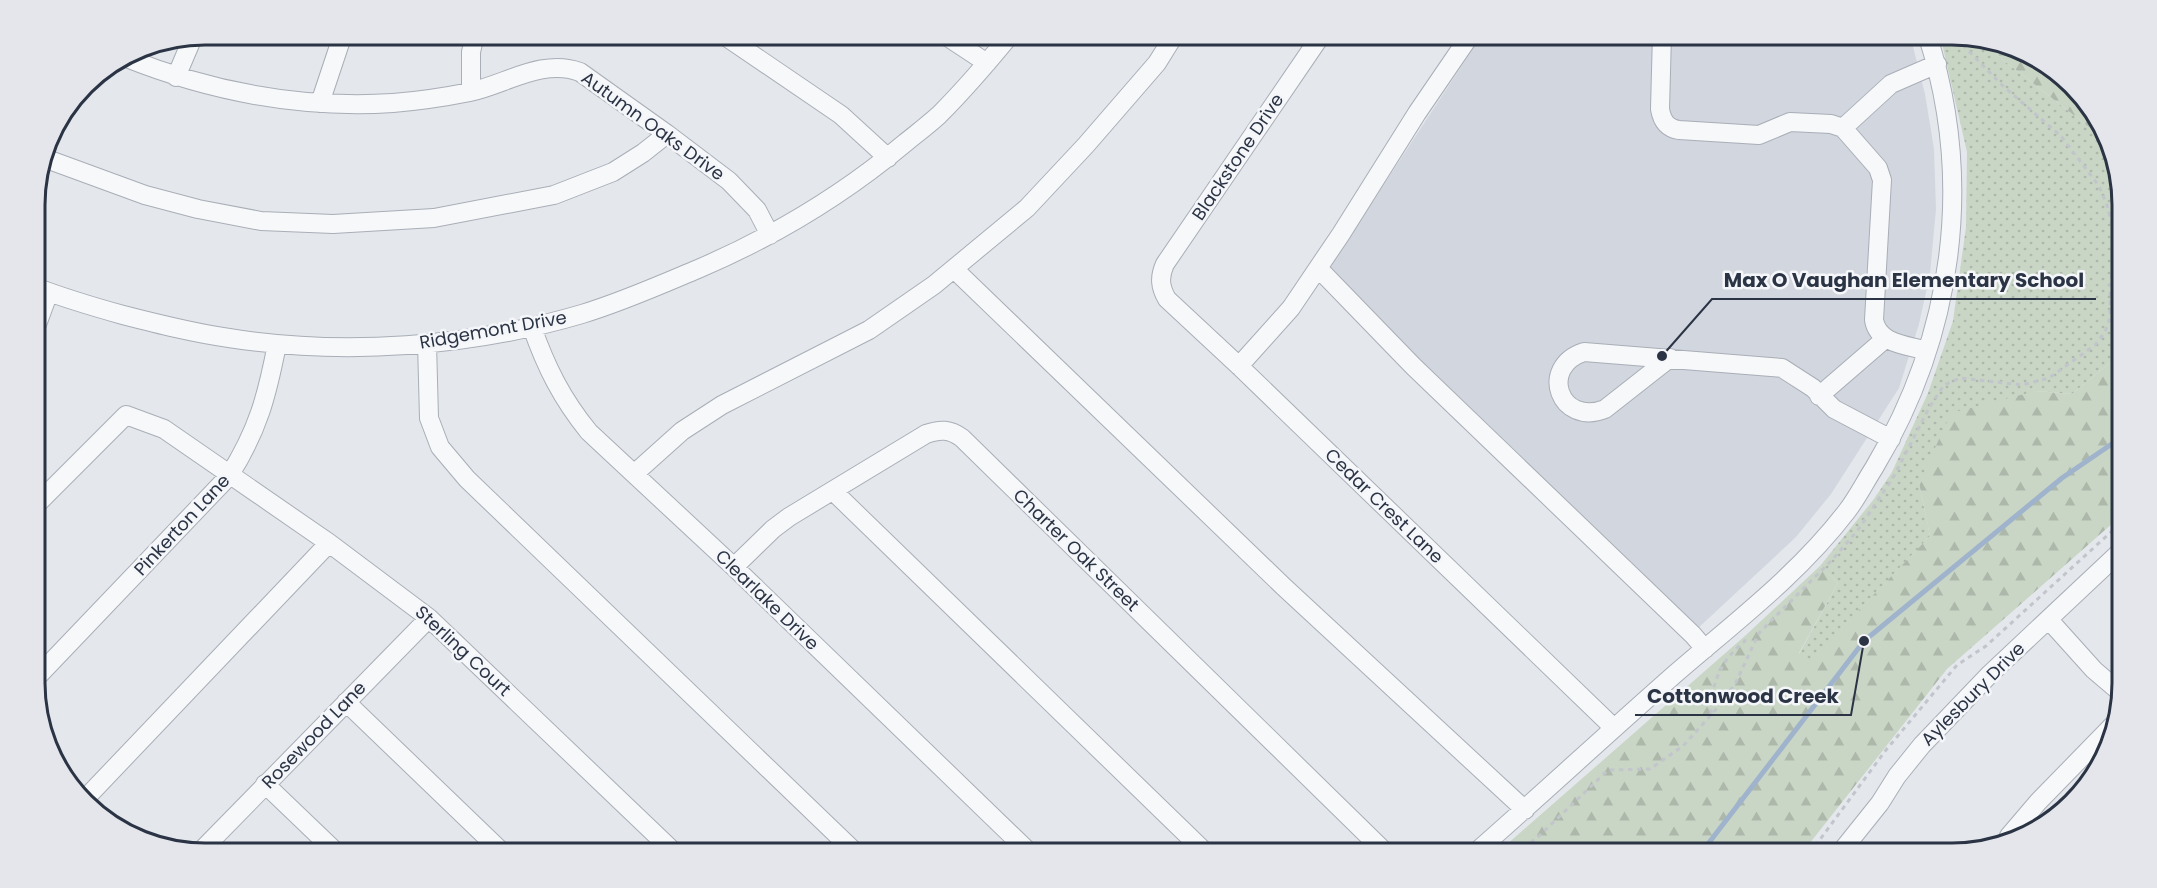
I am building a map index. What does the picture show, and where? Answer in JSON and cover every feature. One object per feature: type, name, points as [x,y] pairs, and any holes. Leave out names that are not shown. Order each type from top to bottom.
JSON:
[{"type":"street","points":[[320,103],[339,45]]},
{"type":"street","points":[[471,91],[473,45]]},
{"type":"street","points":[[738,45],[841,114],[888,158]]},
{"type":"street","points":[[960,45],[987,63]]},
{"type":"street","name":"Ridgemont Drive","points":[[45,290],[165,326],[228,338],[277,344],[360,346],[428,343],[532,327],[582,314],[636,296],[746,249],[771,235],[872,171],[888,158],[938,116],[1002,45]]},
{"type":"street","points":[[634,474],[682,431],[722,405],[869,330],[934,285],[1027,208],[1086,145],[1150,71],[1168,45]]},
{"type":"street","name":"Blackstone Drive","points":[[1160,282],[1165,264],[1314,45]]},
{"type":"street","points":[[1239,366],[1291,308],[1463,45]]},
{"type":"street","points":[[1662,45],[1660,109],[1664,121],[1673,129],[1759,135],[1790,122],[1831,124],[1843,128],[1878,168],[1882,176],[1874,320],[1879,334],[1885,339],[1927,351]]},
{"type":"street","points":[[1487,843],[1614,728],[1780,585],[1808,557],[1849,509],[1891,439],[1911,396],[1927,351],[1939,312],[1950,253],[1953,195],[1949,125],[1937,64],[1931,45]]},
{"type":"street","points":[[176,77],[189,46]]},
{"type":"street","name":"Autumn Oaks Drive","points":[[134,61],[176,77],[224,91],[264,98],[320,103],[393,103],[471,91],[542,69],[568,68],[580,72],[667,134],[736,188],[757,210],[771,235]]},
{"type":"street","points":[[1843,128],[1891,84],[1937,64]]},
{"type":"street","points":[[51,161],[145,195],[198,209],[261,221],[333,224],[434,218],[554,195],[613,172],[667,134]]},
{"type":"street","points":[[954,268],[1284,587],[1525,810]]},
{"type":"street","points":[[1318,268],[1413,366],[1705,649]]},
{"type":"street","name":"Cedar Crest Lane","points":[[1160,282],[1167,299],[1614,728]]},
{"type":"street","name":"Clearlake Drive","points":[[532,327],[543,360],[569,407],[589,432],[734,567],[1020,843]]},
{"type":"street","points":[[1819,396],[1885,339]]},
{"type":"street","points":[[428,343],[429,418],[440,447],[467,479],[846,843]]},
{"type":"street","name":"Pinkerton Lane","points":[[45,670],[229,476],[246,449],[258,423],[269,387],[277,344]]},
{"type":"street","points":[[1670,358],[1605,409],[1596,412],[1577,411],[1569,405],[1559,388],[1561,369],[1575,355],[1584,352],[1670,358],[1782,368],[1804,381],[1834,409],[1891,439]]},
{"type":"street","name":"Sterling Court","points":[[45,496],[126,415],[164,429],[329,543],[429,618],[665,843]]},
{"type":"street","name":"Charter Oak Street","points":[[734,567],[773,529],[833,491],[926,434],[935,431],[954,432],[1376,843]]},
{"type":"street","points":[[833,491],[1196,843]]},
{"type":"street","points":[[90,794],[329,543]]},
{"type":"street","name":"Aylesbury Drive","points":[[1848,843],[1881,803],[1897,777],[1922,745],[1990,674],[2112,560]]},
{"type":"street","name":"Rosewood Lane","points":[[209,843],[429,618]]},
{"type":"street","points":[[2049,620],[2094,670],[2112,685]]},
{"type":"street","points":[[346,702],[492,843]]},
{"type":"street","points":[[2013,831],[2038,802],[2104,734]]},
{"type":"street","points":[[265,784],[326,843]]},
{"type":"path","points":[[1711,714],[1711,695],[1716,680],[1727,658],[1745,641],[1743,638]]},
{"type":"shaded area","points":[[1475,45],[1913,45],[1925,94],[1934,149],[1936,209],[1930,274],[1919,324],[1899,388],[1831,494],[1796,537],[1696,630],[1327,271]]},
{"type":"green space","points":[[1942,45],[1989,49],[2094,131],[2107,163],[2111,184],[2112,361],[2072,394],[2036,391],[1919,483],[1930,536],[1807,665],[1799,654],[1838,583],[1820,566],[1874,499],[1892,472],[1928,393],[1953,321],[1966,227],[1967,152]]},
{"type":"green space","points":[[1989,49],[2023,61],[2050,78],[2079,107],[2094,131]]},
{"type":"green space","points":[[2112,361],[2112,524],[1947,669],[1810,843],[1508,843],[1746,635],[1820,566],[1838,583],[1799,653],[1807,664],[1930,536],[1919,483],[1951,413],[2036,391],[2072,394]]},
{"type":"waterway","points":[[1709,843],[1864,641],[2062,478],[2112,444]]},
{"type":"place","name":"Max O Vaughan Elementary School","points":[[1662,356]]},
{"type":"place","name":"Cottonwood Creek","points":[[1864,641]]}]
